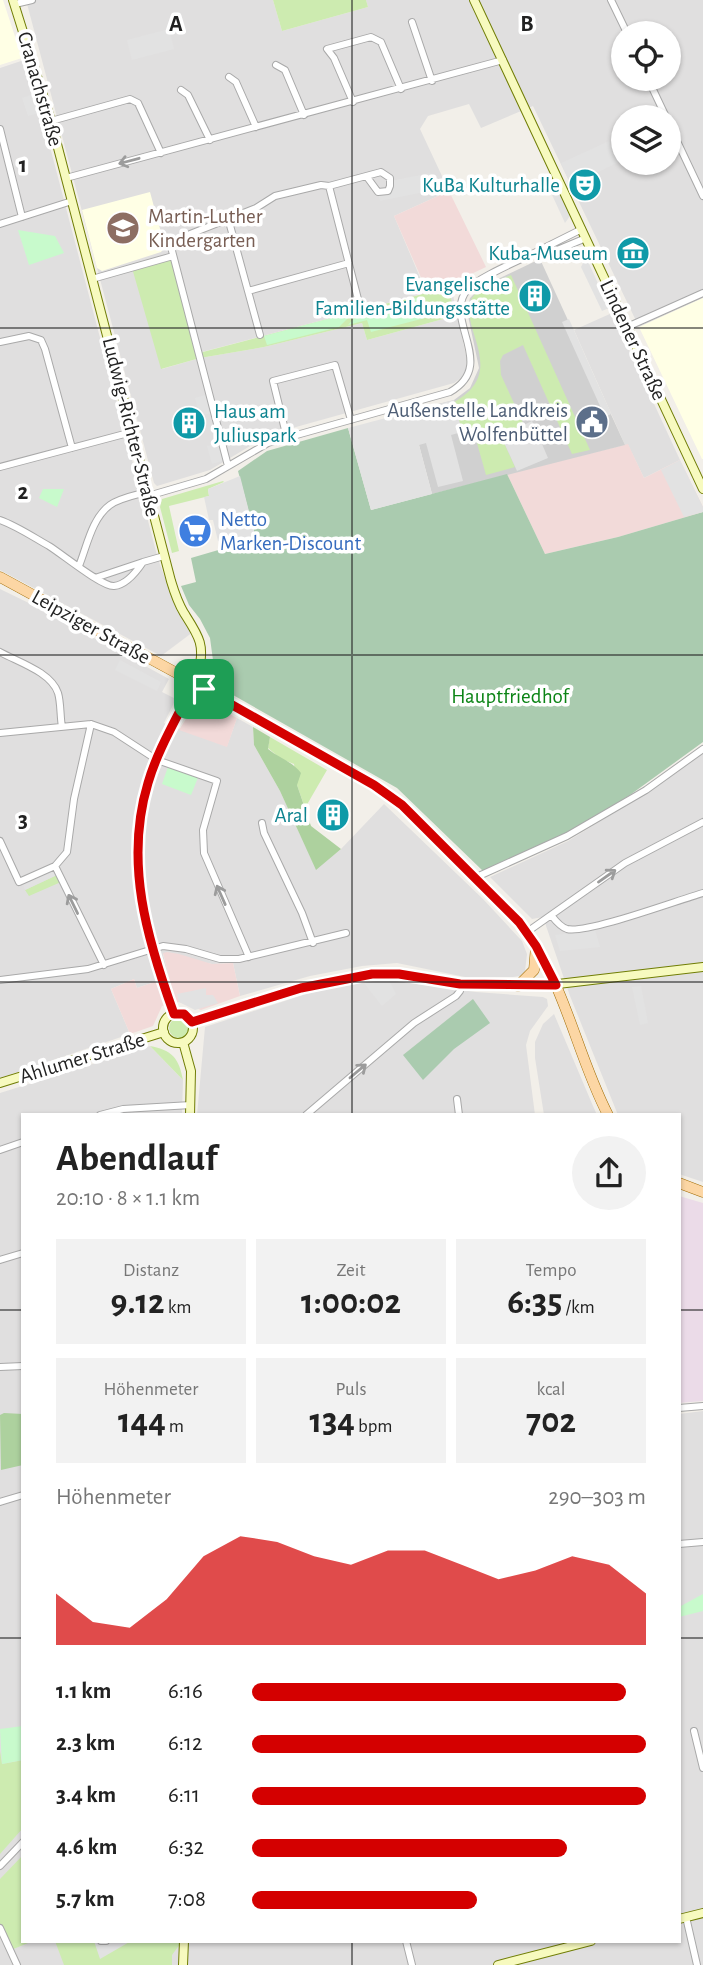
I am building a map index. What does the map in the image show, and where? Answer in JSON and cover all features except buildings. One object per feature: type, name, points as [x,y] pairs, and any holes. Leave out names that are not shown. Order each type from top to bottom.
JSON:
[{"type":"main road","name":"Leipziger Straße","points":[[0,577],[182,676]]},
{"type":"main road","points":[[189,671],[198,672],[204,678],[204,689],[197,695],[188,695],[181,687],[182,676],[189,671]]},
{"type":"main road","points":[[204,689],[387,793],[412,814],[510,912],[536,946],[556,985],[607,1113]]},
{"type":"main road","points":[[519,986],[534,970],[536,946]]},
{"type":"main road","points":[[681,1184],[703,1192]]},
{"type":"street","points":[[14,2],[32,0]]},
{"type":"street","name":"Lindener Straße","points":[[474,0],[703,489]]},
{"type":"street","points":[[611,0],[621,21]]},
{"type":"street","name":"Cranachstraße","points":[[14,2],[66,178]]},
{"type":"street","points":[[412,22],[432,80]]},
{"type":"street","points":[[352,102],[334,58],[327,49],[376,38],[381,43],[401,89]]},
{"type":"street","points":[[66,178],[503,61]]},
{"type":"street","points":[[276,65],[285,70],[304,115]]},
{"type":"street","points":[[229,77],[236,82],[256,127]]},
{"type":"street","points":[[181,90],[188,95],[209,140]]},
{"type":"street","points":[[51,121],[134,100],[138,103],[161,153]]},
{"type":"street","points":[[0,131],[22,216]]},
{"type":"street","points":[[681,149],[703,196]]},
{"type":"street","points":[[228,466],[171,247],[175,240],[256,208],[275,196],[367,177]]},
{"type":"street","name":"Ludwig-Richter-Straße","points":[[66,178],[164,556],[183,611],[199,636],[201,656],[198,672]]},
{"type":"street","points":[[329,186],[359,303]]},
{"type":"street","points":[[0,224],[72,201]]},
{"type":"street","points":[[228,218],[260,335]]},
{"type":"street","points":[[79,566],[95,524],[102,513],[118,501],[205,479],[260,447],[450,392],[460,386],[471,367],[461,308],[467,290],[534,253],[584,234]]},
{"type":"street","points":[[92,279],[173,256]]},
{"type":"street","points":[[248,290],[349,263]]},
{"type":"street","points":[[627,327],[703,293]]},
{"type":"street","points":[[0,342],[29,336],[41,340],[46,349],[72,448]]},
{"type":"street","points":[[287,438],[273,381],[335,365],[351,420]]},
{"type":"street","points":[[0,467],[132,432]]},
{"type":"street","points":[[0,520],[46,544],[107,585],[121,584],[137,571],[143,562]]},
{"type":"street","points":[[95,578],[164,556]]},
{"type":"street","points":[[0,652],[52,682],[58,693],[62,726]]},
{"type":"street","points":[[174,1014],[141,902],[137,859],[140,815],[149,780],[188,695]]},
{"type":"street","points":[[0,841],[19,882],[55,866],[67,852],[74,799],[91,724]]},
{"type":"street","points":[[0,733],[91,724],[114,732],[157,760],[217,781],[203,830],[204,853],[249,957]]},
{"type":"street","points":[[477,879],[567,836],[629,800],[703,748]]},
{"type":"street","points":[[527,932],[625,863],[703,822]]},
{"type":"street","points":[[262,823],[313,943]]},
{"type":"street","points":[[55,866],[104,965]]},
{"type":"street","points":[[551,915],[562,926],[572,929],[595,925],[703,893]]},
{"type":"street","points":[[0,980],[88,969],[153,949],[173,947],[230,960],[313,943],[346,933]]},
{"type":"street","points":[[192,1022],[288,992],[363,975],[399,974],[460,984],[519,986],[556,985],[703,967]]},
{"type":"street","points":[[308,1113],[414,1023],[456,996],[460,991],[460,984]]},
{"type":"street","points":[[174,1014],[184,1014],[192,1022],[191,1035],[183,1042],[172,1041],[164,1032],[166,1020],[174,1014]]},
{"type":"street","name":"Ahlumer Straße","points":[[0,1083],[164,1032]]},
{"type":"street","points":[[108,1113],[123,1109],[190,1110],[191,1071],[183,1042]]},
{"type":"street","points":[[457,1099],[458,1113]]},
{"type":"street","points":[[0,1150],[21,1143]]},
{"type":"street","points":[[0,1260],[21,1254]]},
{"type":"street","points":[[0,1367],[21,1366]]},
{"type":"street","points":[[681,1408],[703,1406]]},
{"type":"street","points":[[0,1502],[21,1496]]},
{"type":"street","points":[[681,1544],[703,1542]]},
{"type":"street","points":[[694,1731],[703,1768]]},
{"type":"street","points":[[0,1866],[21,1844]]},
{"type":"street","points":[[697,1965],[682,1918],[703,1913]]},
{"type":"street","points":[[0,1928],[17,1965]]},
{"type":"street","points":[[183,1965],[184,1943]]},
{"type":"street","points":[[406,1943],[412,1965]]},
{"type":"street","points":[[498,1965],[515,1963],[580,1943]]},
{"type":"shaded area","points":[[0,0],[3,0],[22,58],[0,65]]},
{"type":"shaded area","points":[[26,0],[273,0],[282,31],[368,7],[366,0],[703,0],[703,298],[639,327],[533,106],[481,128],[469,104],[428,116],[420,129],[449,191],[394,216],[425,289],[450,281],[467,360],[466,371],[461,378],[454,383],[278,432],[210,470],[157,486],[154,483]],"holes":[[[133,268],[198,353],[448,287],[454,316],[367,340],[362,323],[264,347],[200,358],[162,369]]]},
{"type":"shaded area","points":[[169,29],[174,49],[132,60],[127,40]]},
{"type":"shaded area","points":[[27,59],[158,559],[177,611],[190,624],[193,632],[161,656],[0,570],[0,68]]},
{"type":"shaded area","points":[[36,93],[42,112],[28,116],[22,98]]},
{"type":"shaded area","points":[[609,141],[611,145],[611,166],[571,185],[561,163]]},
{"type":"shaded area","points":[[431,173],[435,190],[380,201],[378,192],[388,191],[390,181]]},
{"type":"shaded area","points":[[552,176],[570,216],[565,223],[547,184]]},
{"type":"shaded area","points":[[449,191],[486,267],[426,289],[394,216]]},
{"type":"shaded area","name":"Martin-Luther Kindergarten","points":[[150,192],[165,247],[161,252],[102,271],[97,268],[82,210]]},
{"type":"shaded area","points":[[586,257],[609,308],[602,311],[581,267]]},
{"type":"shaded area","points":[[540,259],[625,445],[432,494],[410,411],[454,400],[470,388],[479,368],[467,311],[470,298],[481,287]]},
{"type":"shaded area","points":[[703,298],[703,459],[702,459],[639,327]]},
{"type":"shaded area","points":[[612,313],[680,460],[644,478],[628,445],[625,445],[574,330]]},
{"type":"shaded area","points":[[569,319],[611,414],[605,417],[562,322]]},
{"type":"shaded area","points":[[209,394],[214,412],[200,416],[195,398]]},
{"type":"shaded area","points":[[454,400],[462,432],[451,435],[463,481],[438,487],[426,443],[419,445],[432,494],[371,510],[348,428]]},
{"type":"shaded area","points":[[532,421],[548,458],[517,471],[501,436]]},
{"type":"shaded area","points":[[222,442],[227,460],[212,464],[207,446]]},
{"type":"shaded area","points":[[628,444],[644,478],[680,460],[703,512],[618,537],[545,554],[507,474]]},
{"type":"shaded area","points":[[680,460],[703,507],[703,512],[684,517],[661,470]]},
{"type":"shaded area","points":[[240,476],[256,539],[234,546],[218,541],[213,520],[209,520],[204,497],[209,496],[208,489]]},
{"type":"shaded area","points":[[0,589],[169,679],[162,692],[176,699],[164,723],[227,746],[237,718],[253,727],[254,745],[280,791],[316,869],[341,849],[384,804],[483,899],[522,941],[527,954],[525,971],[520,976],[513,977],[465,977],[397,963],[362,966],[310,976],[240,996],[233,963],[212,964],[163,954],[169,977],[137,988],[134,979],[111,989],[130,1034],[0,1078]]},
{"type":"shaded area","points":[[120,660],[161,682],[157,691],[115,670]]},
{"type":"shaded area","points":[[204,706],[217,707],[237,718],[227,747],[179,730],[191,711]]},
{"type":"shaded area","points":[[703,752],[703,1182],[681,1175],[681,1113],[617,1113],[570,996],[543,917],[532,919],[490,877],[568,841],[646,793]]},
{"type":"shaded area","points":[[50,870],[57,875],[25,890],[22,883]]},
{"type":"shaded area","points":[[595,930],[600,947],[560,951],[555,935]]},
{"type":"shaded area","points":[[163,953],[212,964],[233,963],[240,996],[201,1010],[179,1002],[162,1006],[153,1026],[130,1034],[111,989],[134,979],[137,988],[169,977]]},
{"type":"shaded area","points":[[388,980],[547,999],[548,1006],[530,1031],[526,1045],[535,1113],[197,1113],[205,1027],[303,995],[347,984]]},
{"type":"shaded area","points":[[389,980],[396,994],[382,1006],[364,983]]},
{"type":"shaded area","points":[[641,986],[648,1023],[640,1025],[632,987]]},
{"type":"shaded area","points":[[206,988],[206,995],[213,995],[218,1003],[195,1010],[179,1002],[177,994]]},
{"type":"shaded area","points":[[554,1014],[596,1113],[544,1113],[535,1058],[535,1042],[543,1024]]},
{"type":"shaded area","points":[[150,1046],[183,1080],[182,1113],[21,1113],[21,1943],[681,1943],[681,1414],[703,1411],[703,1965],[0,1965],[0,1093]]},
{"type":"shaded area","points":[[681,1197],[703,1203],[703,1401],[681,1403]]},
{"type":"shaded area","points":[[95,1943],[128,1943],[100,1959]]},
{"type":"green space","points":[[273,0],[366,0],[368,7],[282,31]]},
{"type":"green space","points":[[18,230],[55,236],[64,253],[29,265]]},
{"type":"green space","points":[[173,256],[199,353],[449,287],[454,316],[367,340],[362,323],[161,369],[132,268]]},
{"type":"green space","points":[[511,275],[590,450],[572,454],[523,345],[503,355],[500,361],[501,375],[524,425],[501,436],[515,467],[486,475],[473,429],[462,432],[454,402],[471,389],[479,375],[480,360],[470,317],[470,304],[480,290]]},
{"type":"green space","points":[[420,297],[425,318],[371,332],[367,320],[348,325],[357,315]]},
{"type":"green space","points":[[354,312],[339,327],[267,345],[264,336]]},
{"type":"green space","name":"Hauptfriedhof","points":[[348,428],[371,510],[507,474],[545,554],[618,537],[703,512],[703,742],[630,795],[567,834],[483,871],[397,788],[226,691],[215,675],[210,638],[189,605],[181,586],[196,582],[191,558],[256,539],[238,471],[267,451]]},
{"type":"green space","points":[[223,481],[208,489],[209,496],[169,506],[179,551],[172,553],[160,507],[162,499]]},
{"type":"green space","points":[[43,489],[64,489],[57,507],[39,498]]},
{"type":"green space","points":[[253,727],[270,737],[268,749],[301,773],[297,785],[311,826],[341,849],[316,870],[280,791],[254,745]]},
{"type":"green space","points":[[270,737],[327,770],[305,808],[297,785],[294,764],[281,759],[268,748]]},
{"type":"green space","points":[[169,764],[199,775],[191,795],[162,784]]},
{"type":"green space","points":[[57,875],[61,882],[29,896],[25,890]]},
{"type":"green space","points":[[473,999],[490,1023],[454,1049],[423,1080],[403,1055]]},
{"type":"green space","points":[[179,1018],[186,1021],[189,1028],[186,1035],[179,1038],[172,1035],[169,1028],[172,1021]]},
{"type":"green space","points":[[150,1046],[173,1056],[183,1080]]},
{"type":"green space","points":[[21,1414],[21,1465],[1,1470],[0,1415]]},
{"type":"green space","points":[[703,1594],[703,1611],[681,1616],[681,1606]]},
{"type":"green space","points":[[21,1726],[21,1760],[2,1764],[0,1729]]},
{"type":"green space","points":[[0,1751],[2,1764],[21,1760],[21,1830],[0,1854]]},
{"type":"green space","points":[[21,1857],[21,1943],[28,1943],[11,1950],[0,1928],[0,1879]]},
{"type":"green space","points":[[56,1943],[180,1943],[172,1955],[172,1965],[64,1965]]},
{"type":"place","name":"KuBa Kulturhalle","points":[[585,185]]},
{"type":"place","name":"Martin-Luther Kindergarten","points":[[123,228]]},
{"type":"place","name":"Kuba-Museum","points":[[633,253]]},
{"type":"place","name":"Evangelische Familien-Bildungsstätte","points":[[535,296]]},
{"type":"place","name":"Außenstelle Landkreis Wolfenbüttel","points":[[592,422]]},
{"type":"place","name":"Haus am Juliuspark","points":[[189,423]]},
{"type":"place","name":"Netto Marken-Discount","points":[[195,531]]},
{"type":"place","name":"Aral","points":[[333,815]]},
{"type":"route","points":[[204,689],[374,785],[402,805],[519,922],[536,946],[556,985],[460,984],[399,974],[372,974],[301,988],[192,1022],[184,1014],[174,1014],[141,902],[137,871],[140,815],[149,780],[188,695],[197,695],[204,689]]}]
